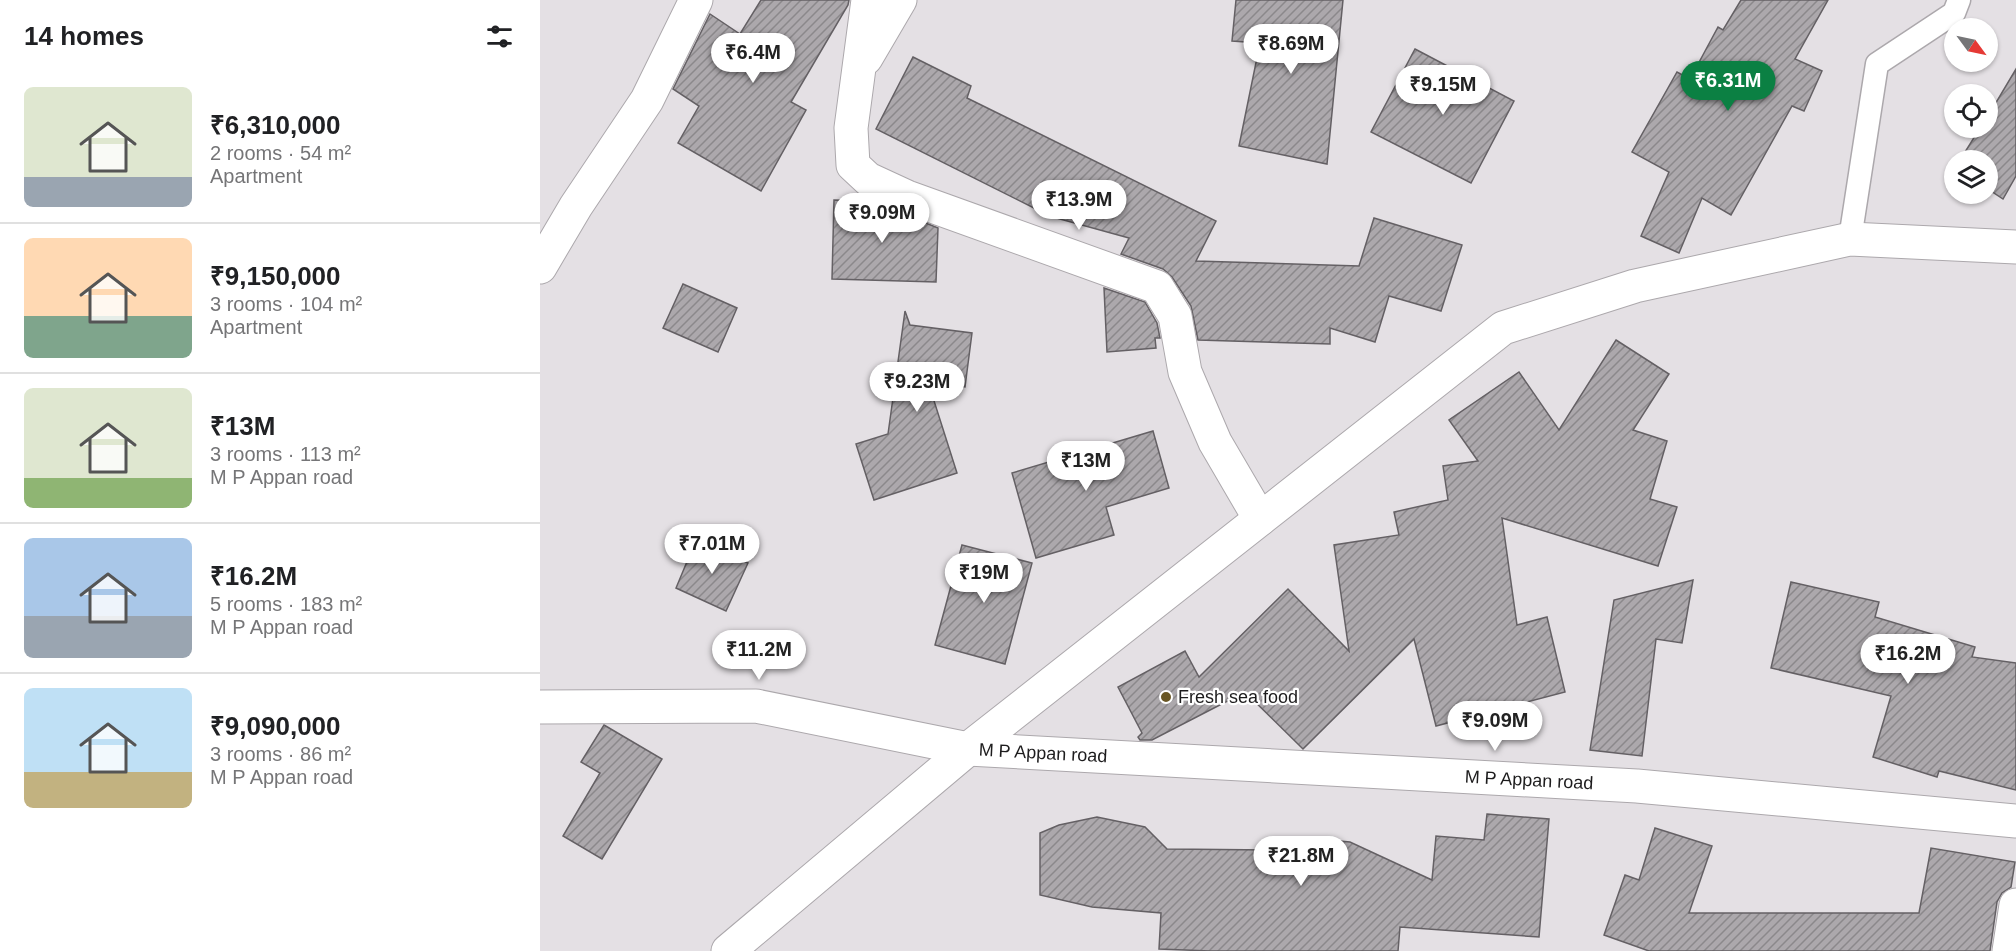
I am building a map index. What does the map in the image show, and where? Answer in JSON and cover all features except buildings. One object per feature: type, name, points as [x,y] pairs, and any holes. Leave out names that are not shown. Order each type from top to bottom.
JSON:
[{"type":"street","points":[[540,267],[576,206],[646,100],[696,0]]},
{"type":"street","points":[[868,0],[851,128],[853,165],[868,179],[907,197],[1157,287],[1175,316],[1185,372],[1215,442],[1260,519]]},
{"type":"street","points":[[859,69],[900,0]]},
{"type":"street","points":[[728,951],[968,749],[1503,328],[1635,286],[1850,240],[2016,247]]},
{"type":"street","points":[[540,697],[540,707]]},
{"type":"street","name":"M P Appan road","points":[[540,707],[756,706],[968,749],[1637,786],[2016,821]]},
{"type":"street","points":[[2009,951],[2016,904]]},
{"type":"lane","points":[[1850,240],[1877,64],[1954,13],[1959,0]]},
{"type":"place","name":"Fresh sea food","points":[[1166,697]]}]
